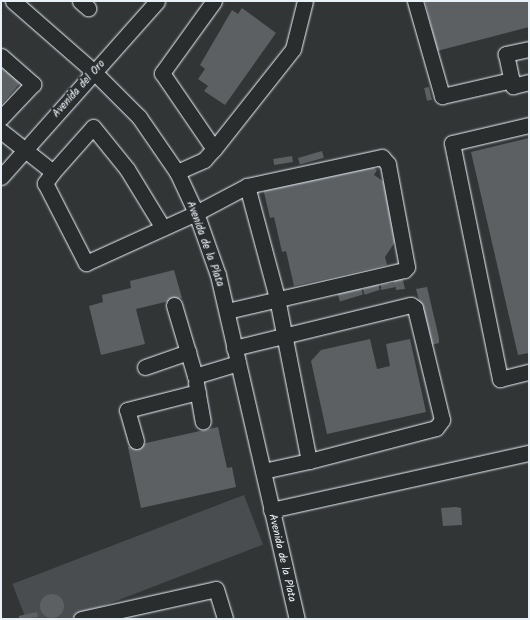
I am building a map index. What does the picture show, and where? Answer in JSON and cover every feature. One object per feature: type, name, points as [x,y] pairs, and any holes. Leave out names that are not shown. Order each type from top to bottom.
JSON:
[{"type":"street","name":"Avenida de la Plata","points":[[13,1],[94,72],[139,117],[176,172],[196,214],[218,275],[227,311],[296,619]]},
{"type":"street","name":"Avenida del Oro","points":[[1,177],[157,1]]},
{"type":"street","points":[[214,1],[162,73],[214,149]]},
{"type":"street","points":[[176,172],[204,160],[293,49],[306,1]]},
{"type":"street","points":[[415,1],[442,96],[512,80]]},
{"type":"street","points":[[529,49],[506,54],[513,86],[529,82]]},
{"type":"street","points":[[1,56],[34,84],[1,118]]},
{"type":"street","points":[[529,125],[452,143],[500,379],[529,372]]},
{"type":"street","points":[[163,228],[127,169],[93,127],[45,183],[86,263],[196,214],[247,186],[382,157],[388,164],[407,267],[404,270],[277,298],[227,311]]},
{"type":"street","points":[[1,131],[53,172]]},
{"type":"street","points":[[247,186],[277,298],[309,461]]},
{"type":"street","points":[[174,305],[195,376],[203,421]]},
{"type":"street","points":[[195,376],[236,356],[285,336],[411,305],[415,308],[442,420],[436,428],[309,461],[262,471]]},
{"type":"street","points":[[145,367],[188,352]]},
{"type":"street","points":[[136,441],[127,410],[198,392]]},
{"type":"street","points":[[271,510],[529,453]]},
{"type":"street","points":[[81,619],[216,589],[225,619]]},
{"type":"shaded area","points":[[244,495],[263,544],[69,619],[26,619],[12,584]]},
{"type":"building","points":[[425,1],[529,1],[529,27],[437,51]]},
{"type":"building","points":[[242,8],[276,33],[225,105],[204,91],[208,86],[198,79],[205,69],[200,65],[232,10],[238,14]]},
{"type":"building","points":[[1,65],[21,82],[1,105]]},
{"type":"building","points":[[429,87],[432,100],[427,101],[424,88]]},
{"type":"building","points":[[529,138],[529,353],[518,355],[471,152]]},
{"type":"building","points":[[322,151],[324,158],[300,165],[298,158]]},
{"type":"building","points":[[292,156],[293,162],[274,165],[273,159]]},
{"type":"building","points":[[370,165],[377,170],[374,175],[386,183],[397,239],[385,257],[387,265],[294,286],[286,251],[282,252],[274,217],[270,218],[263,188]]},
{"type":"building","points":[[174,270],[182,298],[136,309],[145,344],[101,355],[89,306],[103,302],[102,295],[131,288],[130,281]]},
{"type":"building","points":[[402,276],[405,289],[396,290],[396,287],[381,290],[381,285],[394,283],[393,277]]},
{"type":"building","points":[[378,284],[380,290],[365,295],[363,289]]},
{"type":"building","points":[[360,285],[363,295],[340,302],[337,292]]},
{"type":"building","points":[[427,287],[439,338],[439,343],[431,345],[416,289]]},
{"type":"building","points":[[370,339],[377,369],[390,366],[386,344],[410,339],[426,412],[327,434],[311,361],[321,350]]},
{"type":"building","points":[[218,427],[227,468],[232,467],[236,487],[141,508],[128,447]]},
{"type":"building","points":[[441,508],[461,508],[462,525],[443,526]]},
{"type":"building","points":[[47,594],[57,594],[64,601],[64,611],[57,618],[47,618],[40,611],[40,601]]},
{"type":"building","points":[[37,612],[38,617],[19,619],[19,616]]}]
